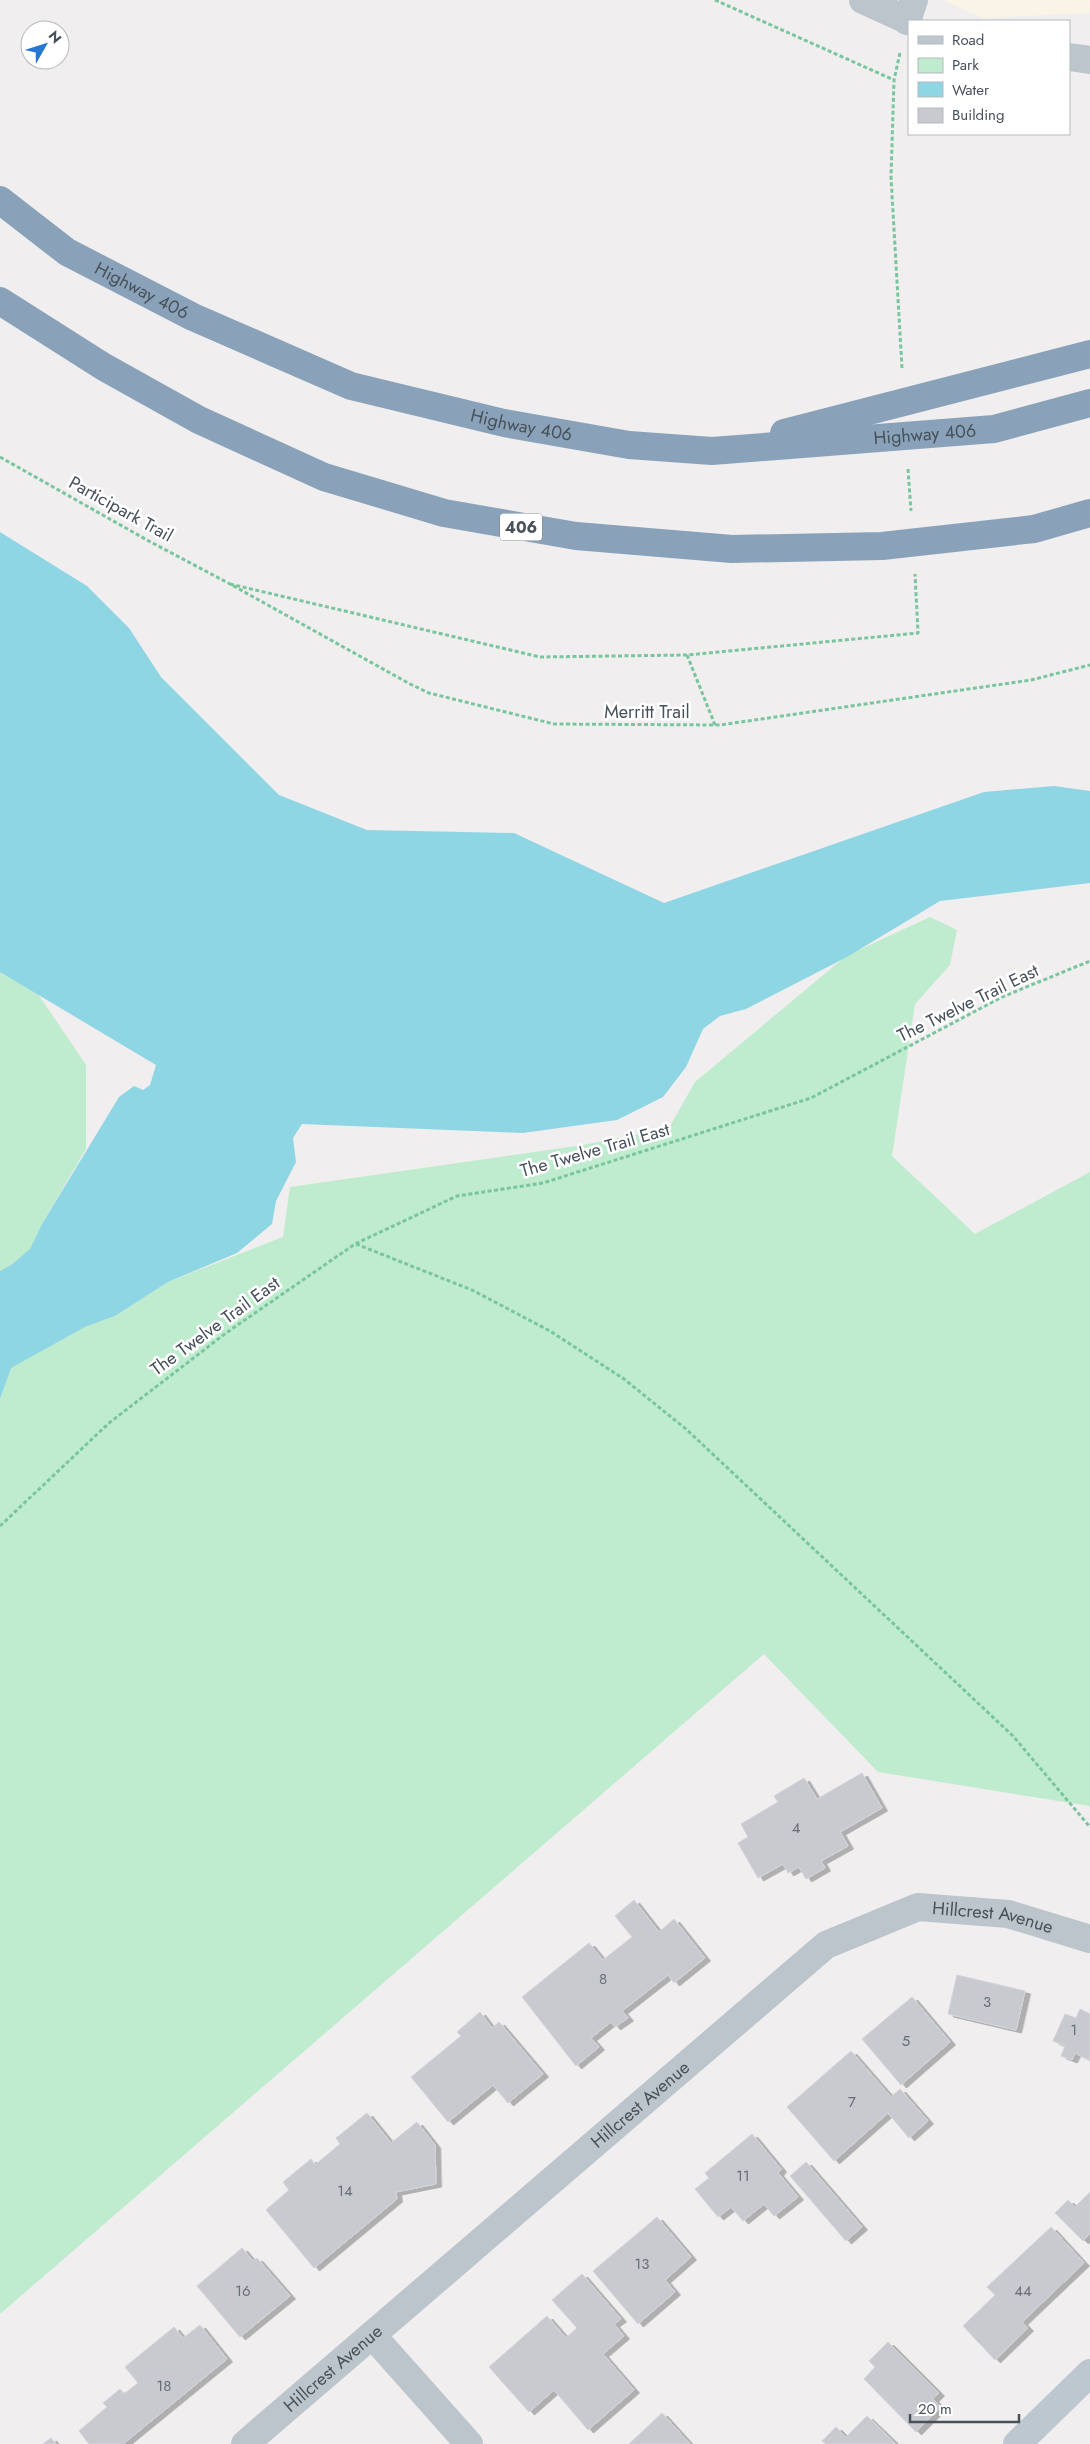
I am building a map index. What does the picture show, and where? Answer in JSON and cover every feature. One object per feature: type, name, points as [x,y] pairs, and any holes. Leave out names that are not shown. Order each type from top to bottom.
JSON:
[{"type":"highway","name":"Highway 406","points":[[0,200],[67,252],[193,317],[351,386],[504,423],[629,445],[712,451],[994,429],[1090,403]]},
{"type":"highway","name":"406","points":[[0,301],[104,367],[199,420],[324,477],[444,513],[576,536],[732,549],[882,546],[1034,528],[1090,513]]},
{"type":"highway","points":[[712,451],[1090,354]]},
{"type":"main road","points":[[1018,2444],[1090,2373]]},
{"type":"street","points":[[863,0],[910,14]]},
{"type":"street","points":[[1070,57],[1090,60]]},
{"type":"street","name":"Hillcrest Avenue","points":[[245,2444],[826,1945],[918,1907],[1008,1914],[1090,1939]]},
{"type":"street","points":[[372,2335],[469,2444]]},
{"type":"path","points":[[716,0],[894,80]]},
{"type":"path","points":[[903,375],[891,177],[894,80],[908,22]]},
{"type":"path","name":"Participark Trail","points":[[0,457],[147,540],[230,584]]},
{"type":"path","points":[[908,464],[911,514]]},
{"type":"path","points":[[230,584],[540,657],[687,655],[918,633],[914,573]]},
{"type":"path","name":"Merritt Trail","points":[[230,584],[403,681],[429,693],[554,724],[715,725],[1031,680],[1090,665]]},
{"type":"path","points":[[687,655],[715,725]]},
{"type":"path","name":"The Twelve Trail East","points":[[0,1526],[109,1423],[226,1333],[355,1244],[457,1196],[544,1183],[811,1098],[1002,997],[1090,961]]},
{"type":"path","points":[[355,1244],[472,1290],[550,1331],[624,1379],[672,1418],[1013,1736],[1090,1827]]},
{"type":"shaded area","points":[[943,0],[1090,0],[1090,13],[982,18]]},
{"type":"green space","points":[[930,917],[957,930],[950,965],[915,1004],[892,1156],[975,1234],[1090,1172],[1090,1806],[878,1772],[764,1654],[0,2314],[0,1399],[10,1368],[85,1327],[115,1316],[168,1282],[283,1237],[290,1187],[583,1145],[669,1128],[695,1082],[846,956]]},
{"type":"green space","points":[[0,972],[38,994],[86,1065],[86,1149],[42,1224],[30,1249],[11,1265],[0,1271]]},
{"type":"water","points":[[0,532],[87,586],[129,628],[161,677],[279,795],[367,830],[514,833],[664,903],[984,792],[1054,786],[1090,791],[1090,883],[940,901],[847,957],[746,1009],[720,1016],[703,1029],[686,1067],[663,1097],[617,1120],[523,1133],[302,1124],[293,1138],[296,1162],[276,1201],[272,1224],[237,1253],[168,1282],[115,1316],[85,1327],[11,1368],[0,1399],[0,1271],[11,1265],[30,1249],[42,1224],[119,1097],[134,1086],[143,1090],[150,1085],[156,1065],[0,972]]},
{"type":"building","points":[[862,1773],[882,1808],[840,1832],[848,1846],[821,1861],[825,1868],[806,1879],[799,1867],[788,1873],[783,1864],[758,1878],[738,1843],[748,1837],[741,1824],[778,1802],[774,1796],[804,1778],[817,1799]]},
{"type":"building","points":[[634,1900],[659,1932],[674,1919],[705,1958],[674,1983],[668,1975],[622,2011],[628,2018],[615,2027],[611,2022],[591,2038],[599,2047],[576,2066],[522,1997],[589,1943],[603,1960],[632,1937],[615,1916]]},
{"type":"building","points":[[957,1975],[1025,1991],[1016,2030],[948,2014]]},
{"type":"building","points":[[912,1997],[950,2042],[901,2085],[862,2039]]},
{"type":"building","points":[[1080,2009],[1090,2014],[1090,2060],[1075,2053],[1072,2060],[1061,2056],[1065,2046],[1053,2041],[1065,2014],[1076,2018]]},
{"type":"building","points":[[480,2012],[492,2028],[499,2022],[543,2074],[508,2103],[493,2085],[448,2122],[411,2077],[461,2036],[457,2032]]},
{"type":"building","points":[[851,2051],[891,2097],[900,2089],[928,2121],[909,2138],[888,2113],[834,2161],[787,2107]]},
{"type":"building","points":[[367,2113],[391,2143],[417,2122],[435,2145],[436,2184],[396,2192],[397,2199],[314,2268],[266,2210],[289,2190],[283,2182],[311,2159],[315,2165],[340,2144],[336,2138]]},
{"type":"building","points":[[752,2134],[781,2169],[778,2173],[798,2197],[774,2216],[764,2204],[743,2221],[731,2207],[718,2217],[695,2189],[709,2178],[705,2173]]},
{"type":"building","points":[[806,2162],[862,2227],[846,2241],[790,2176]]},
{"type":"building","points":[[1090,2192],[1090,2233],[1083,2241],[1055,2213],[1068,2200],[1075,2207]]},
{"type":"building","points":[[657,2217],[691,2257],[665,2280],[675,2292],[638,2324],[593,2271]]},
{"type":"building","points":[[1051,2227],[1084,2263],[1022,2322],[1028,2328],[995,2360],[963,2326],[995,2295],[987,2287]]},
{"type":"building","points":[[242,2248],[253,2261],[257,2258],[290,2296],[240,2337],[197,2286]]},
{"type":"building","points":[[582,2274],[621,2319],[614,2324],[624,2336],[603,2354],[634,2390],[588,2430],[554,2390],[529,2412],[489,2367],[547,2316],[566,2338],[577,2328],[552,2300]]},
{"type":"building","points":[[200,2325],[227,2359],[123,2444],[89,2444],[79,2431],[107,2407],[103,2403],[120,2389],[124,2394],[138,2383],[125,2367],[174,2327],[183,2338]]},
{"type":"building","points":[[888,2342],[939,2393],[933,2399],[941,2407],[916,2432],[864,2379],[875,2367],[869,2361]]},
{"type":"building","points":[[662,2413],[690,2444],[629,2444]]},
{"type":"building","points":[[867,2416],[896,2444],[826,2444],[822,2441],[836,2427],[846,2437]]},
{"type":"building","points":[[51,2438],[56,2444],[43,2444]]}]
